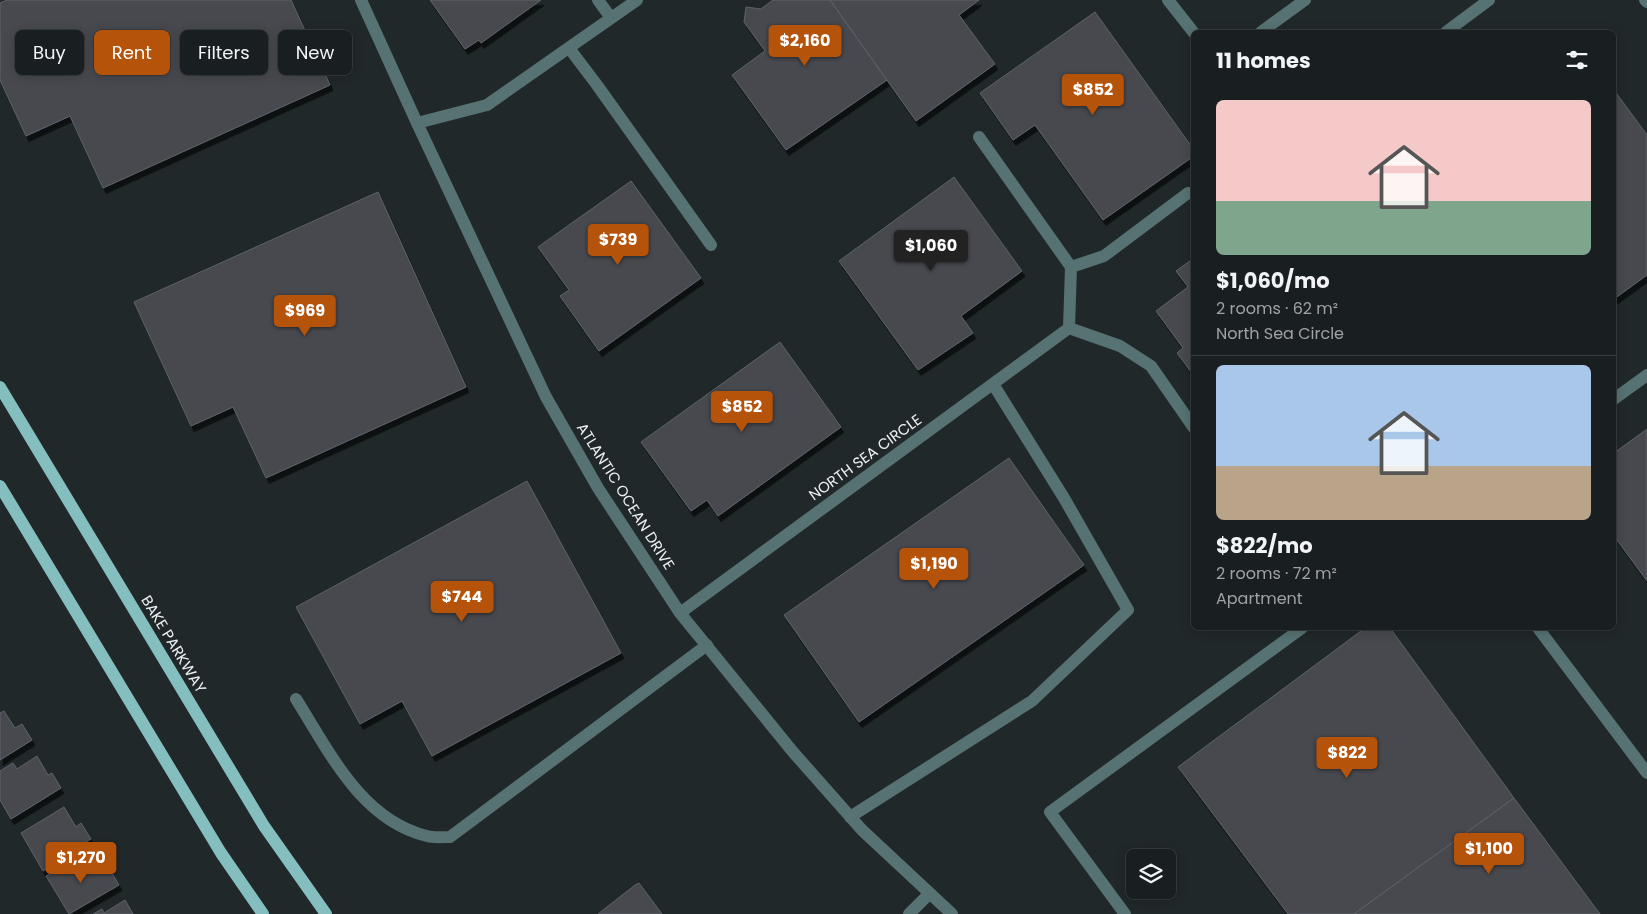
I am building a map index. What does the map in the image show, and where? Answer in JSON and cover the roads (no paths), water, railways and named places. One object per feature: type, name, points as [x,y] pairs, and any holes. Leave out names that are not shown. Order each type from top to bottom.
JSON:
[{"type":"main road","name":"BAKE PARKWAY","points":[[0,387],[264,826],[326,914]]},
{"type":"main road","points":[[0,486],[221,854],[263,914]]},
{"type":"street","name":"ATLANTIC OCEAN DRIVE","points":[[361,0],[546,397],[598,488],[680,613],[793,752],[862,830],[952,914]]},
{"type":"street","points":[[598,0],[611,18]]},
{"type":"street","points":[[417,123],[487,105],[637,0]]},
{"type":"street","points":[[1168,0],[1192,30]]},
{"type":"street","points":[[1264,30],[1305,0]]},
{"type":"street","points":[[1449,30],[1488,0]]},
{"type":"street","points":[[569,48],[712,245]]},
{"type":"street","points":[[980,137],[1071,267],[1069,328],[1120,346],[1151,366],[1191,424]]},
{"type":"street","points":[[1071,267],[1104,256],[1188,193]]},
{"type":"street","name":"NORTH SEA CIRCLE","points":[[680,613],[1069,328]]},
{"type":"street","points":[[1616,398],[1647,375]]},
{"type":"street","points":[[850,817],[1032,701],[1128,610],[1064,498],[993,384]]},
{"type":"street","points":[[1126,914],[1050,812],[1299,630]]},
{"type":"street","points":[[1540,630],[1647,773]]},
{"type":"street","points":[[296,699],[342,772],[376,810],[403,827],[428,837],[450,837],[707,646]]},
{"type":"street","points":[[909,914],[929,894]]}]
